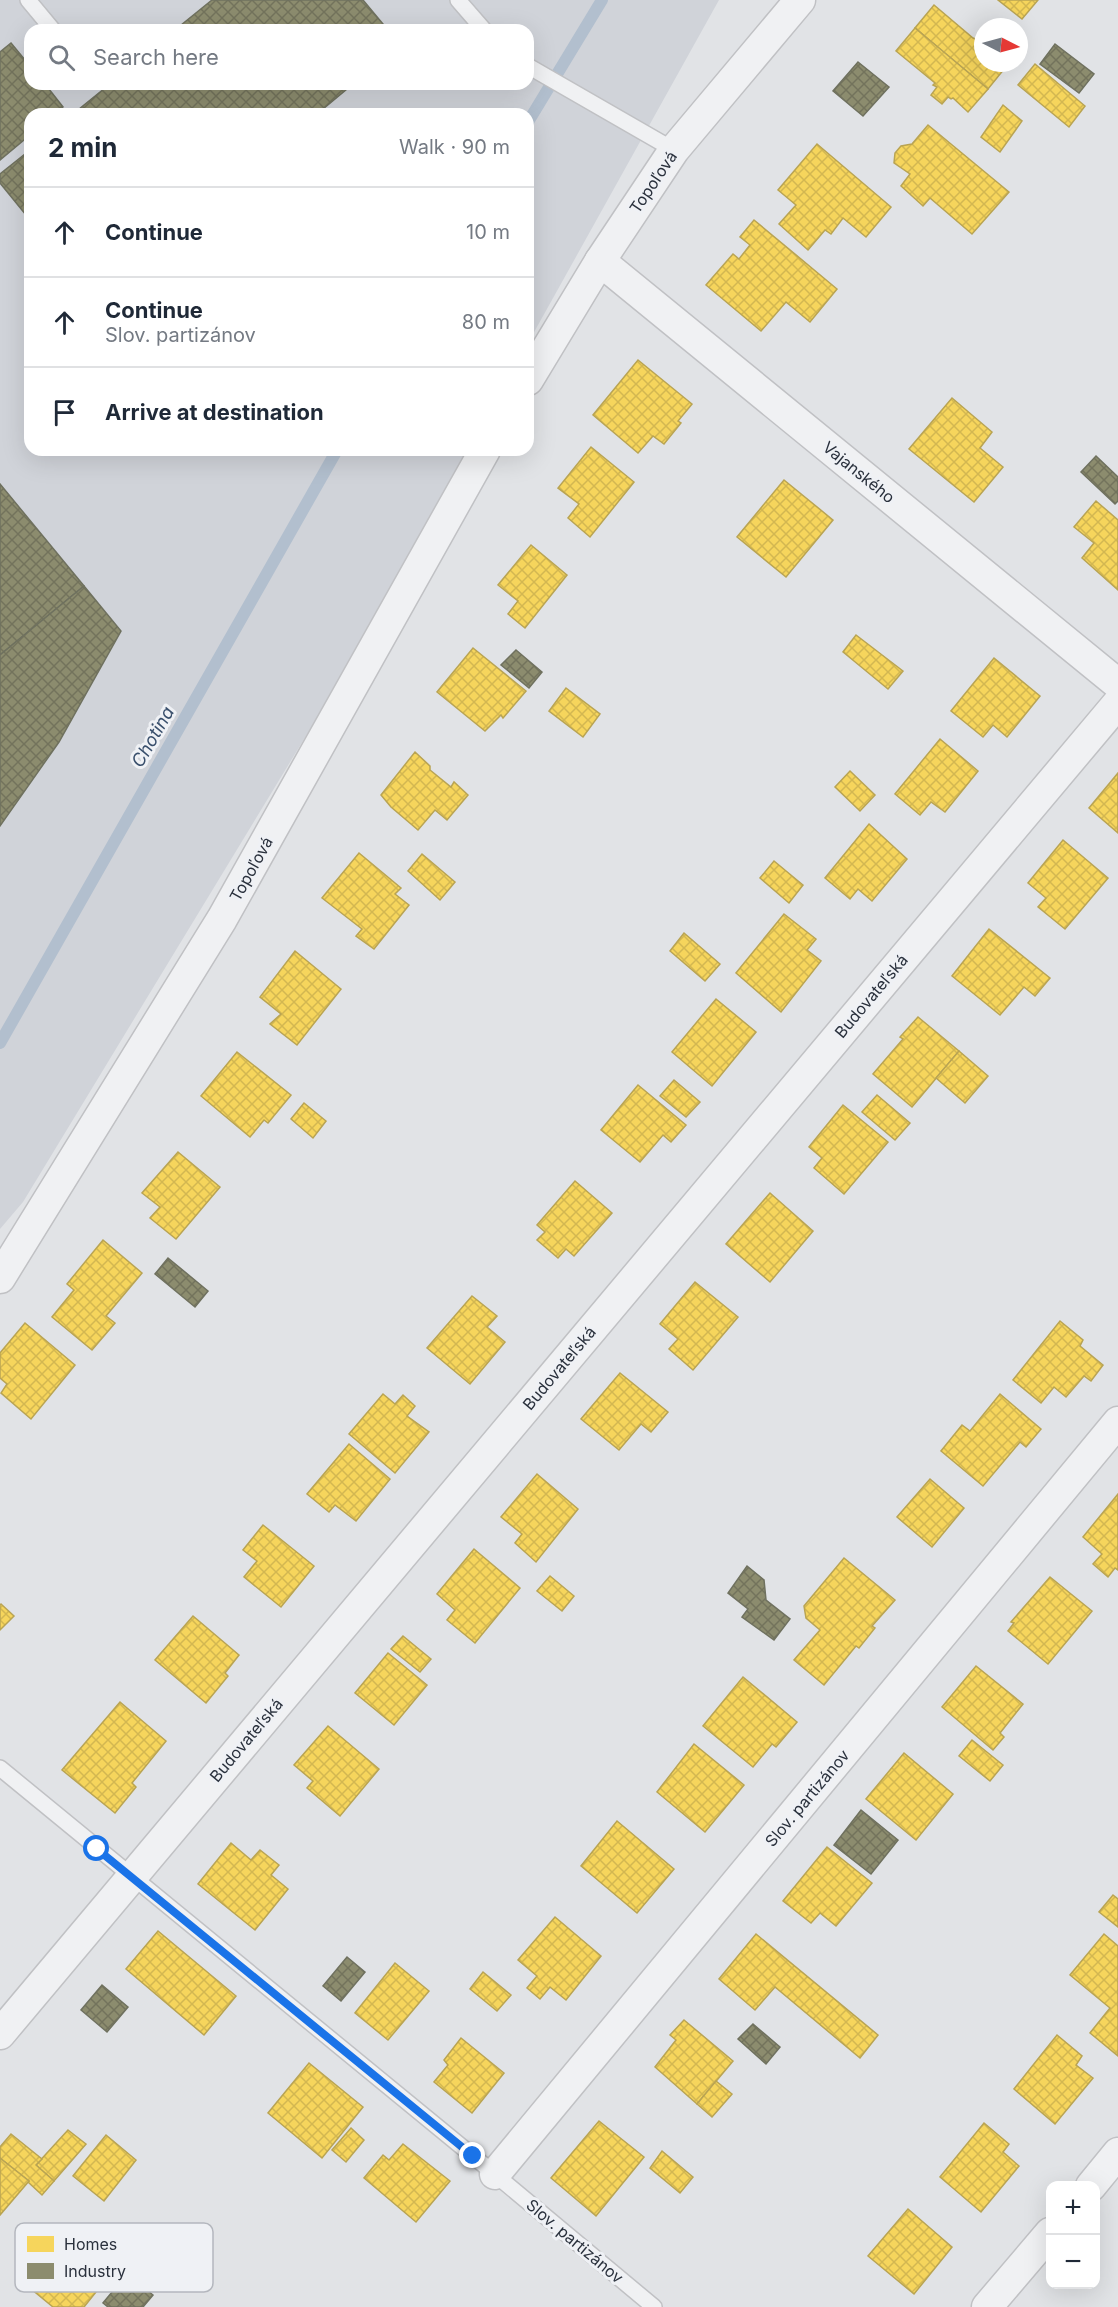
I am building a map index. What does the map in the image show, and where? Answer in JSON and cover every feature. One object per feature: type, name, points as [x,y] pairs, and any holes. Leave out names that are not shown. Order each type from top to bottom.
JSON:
[{"type":"street","name":"Topoľová","points":[[534,370],[600,261],[674,150],[800,0]]},
{"type":"street","name":"Vajanského","points":[[600,261],[1118,684]]},
{"type":"street","name":"Topoľová","points":[[0,1278],[222,920],[482,456]]},
{"type":"street","name":"Budovateľská","points":[[0,2034],[1118,703]]},
{"type":"street","name":"Slov. partizánov","points":[[495,2174],[1118,1422]]},
{"type":"street","points":[[1095,2181],[1118,2153]]},
{"type":"street","points":[[987,2307],[1048,2235]]},
{"type":"lane","points":[[28,0],[48,24]]},
{"type":"lane","points":[[458,0],[479,24]]},
{"type":"lane","points":[[534,69],[674,150]]},
{"type":"lane","name":"Slov. partizánov","points":[[0,1768],[654,2307]]},
{"type":"shaded area","points":[[0,0],[719,0],[534,332],[534,108],[24,108],[24,456],[465,456],[332,693],[23,1202],[0,1229]]},
{"type":"building: Homes","points":[[998,0],[1038,0],[1021,18]]},
{"type":"building: Homes","points":[[934,5],[974,38],[974,72],[1002,72],[988,89],[915,28]]},
{"type":"building: Homes","points":[[915,28],[988,89],[968,112],[953,98],[948,97],[942,104],[931,95],[937,87],[933,85],[935,83],[896,51]]},
{"type":"building: Homes","points":[[1035,64],[1085,106],[1069,127],[1018,85]]},
{"type":"building: Homes","points":[[1003,105],[1022,121],[1000,152],[981,137]]},
{"type":"building: Homes","points":[[928,125],[1009,192],[972,234],[930,198],[923,206],[901,186],[910,174],[894,163],[895,153],[901,146],[912,144]]},
{"type":"building: Homes","points":[[817,144],[891,207],[866,237],[843,218],[831,234],[825,230],[808,250],[779,224],[796,205],[778,190]]},
{"type":"building: Homes","points":[[754,220],[837,289],[810,322],[786,302],[761,331],[706,285],[733,254],[739,259],[750,245],[740,237]]},
{"type":"building: Homes","points":[[638,360],[692,404],[678,421],[681,423],[664,444],[653,436],[638,453],[593,415]]},
{"type":"building: Homes","points":[[952,398],[992,432],[980,448],[1003,467],[974,502],[909,449]]},
{"type":"building: Homes","points":[[591,447],[634,482],[590,537],[568,518],[579,504],[558,488]]},
{"type":"building: Homes","points":[[784,480],[833,520],[786,577],[737,537]]},
{"type":"building: Homes","points":[[1096,501],[1118,520],[1118,590],[1082,558],[1094,543],[1074,527]]},
{"type":"building: Homes","points":[[531,545],[567,575],[525,628],[508,614],[518,601],[498,585]]},
{"type":"building: Homes","points":[[856,635],[903,671],[888,689],[843,652]]},
{"type":"building: Homes","points":[[473,648],[526,691],[503,718],[501,715],[485,731],[437,692]]},
{"type":"building: Homes","points":[[994,658],[1040,696],[1007,737],[993,725],[983,737],[951,711]]},
{"type":"building: Homes","points":[[566,688],[600,714],[583,737],[549,711]]},
{"type":"building: Homes","points":[[940,739],[978,771],[945,812],[931,802],[920,815],[895,794]]},
{"type":"building: Homes","points":[[415,752],[430,766],[430,770],[451,787],[454,782],[468,795],[447,820],[435,810],[418,830],[391,807],[381,795]]},
{"type":"building: Homes","points":[[850,771],[875,795],[860,811],[835,787]]},
{"type":"building: Homes","points":[[1118,773],[1118,833],[1089,808]]},
{"type":"building: Homes","points":[[869,824],[907,859],[872,901],[858,889],[850,899],[825,878]]},
{"type":"building: Homes","points":[[1063,840],[1108,878],[1065,929],[1038,907],[1046,898],[1028,883]]},
{"type":"building: Homes","points":[[359,853],[401,888],[395,894],[409,905],[374,949],[356,936],[362,929],[322,898]]},
{"type":"building: Homes","points":[[422,854],[455,882],[440,900],[408,871]]},
{"type":"building: Homes","points":[[774,861],[803,885],[789,903],[760,878]]},
{"type":"building: Homes","points":[[784,914],[816,939],[807,950],[821,961],[781,1012],[736,973]]},
{"type":"building: Homes","points":[[989,929],[1050,978],[1035,996],[1024,987],[1000,1015],[952,976]]},
{"type":"building: Homes","points":[[684,933],[720,964],[705,981],[670,951]]},
{"type":"building: Homes","points":[[295,951],[341,989],[297,1045],[270,1024],[281,1014],[260,997]]},
{"type":"building: Homes","points":[[716,999],[756,1032],[712,1086],[672,1052]]},
{"type":"building: Homes","points":[[918,1017],[959,1051],[912,1107],[873,1074],[903,1039],[900,1037]]},
{"type":"building: Homes","points":[[959,1051],[988,1076],[965,1103],[936,1078]]},
{"type":"building: Homes","points":[[237,1052],[291,1095],[268,1123],[264,1120],[250,1137],[201,1096]]},
{"type":"building: Homes","points":[[674,1080],[700,1102],[686,1117],[660,1096]]},
{"type":"building: Homes","points":[[638,1085],[686,1125],[671,1142],[663,1135],[640,1162],[601,1130]]},
{"type":"building: Homes","points":[[877,1095],[910,1123],[895,1140],[862,1112]]},
{"type":"building: Homes","points":[[304,1103],[326,1121],[313,1138],[291,1119]]},
{"type":"building: Homes","points":[[843,1105],[888,1142],[844,1194],[814,1168],[822,1158],[809,1147]]},
{"type":"building: Homes","points":[[178,1152],[220,1187],[176,1239],[150,1218],[160,1207],[142,1193]]},
{"type":"building: Homes","points":[[575,1181],[612,1213],[574,1256],[566,1249],[558,1258],[537,1240],[545,1232],[537,1225]]},
{"type":"building: Homes","points":[[770,1193],[813,1231],[770,1282],[726,1244]]},
{"type":"building: Homes","points":[[103,1240],[142,1273],[106,1316],[115,1323],[92,1350],[52,1317],[74,1290],[67,1284]]},
{"type":"building: Homes","points":[[695,1282],[738,1317],[693,1370],[669,1349],[678,1339],[660,1324]]},
{"type":"building: Homes","points":[[472,1296],[497,1316],[487,1327],[505,1342],[470,1384],[427,1348]]},
{"type":"building: Homes","points":[[1060,1321],[1083,1340],[1080,1346],[1103,1365],[1091,1381],[1084,1376],[1066,1397],[1054,1387],[1041,1403],[1013,1380]]},
{"type":"building: Homes","points":[[25,1323],[75,1365],[31,1419],[1,1393],[7,1384],[0,1378],[0,1353]]},
{"type":"building: Homes","points":[[620,1373],[668,1412],[651,1432],[641,1424],[619,1450],[581,1419]]},
{"type":"building: Homes","points":[[383,1394],[395,1404],[403,1395],[415,1406],[407,1416],[429,1432],[395,1473],[349,1434]]},
{"type":"building: Homes","points":[[1000,1394],[1041,1429],[1026,1447],[1020,1442],[983,1486],[941,1451],[962,1425],[970,1431]]},
{"type":"building: Homes","points":[[349,1444],[390,1479],[356,1521],[335,1505],[329,1512],[307,1494]]},
{"type":"building: Homes","points":[[537,1474],[578,1509],[536,1562],[515,1543],[522,1534],[501,1517]]},
{"type":"building: Homes","points":[[930,1479],[964,1508],[932,1547],[897,1517]]},
{"type":"building: Homes","points":[[1118,1494],[1118,1570],[1115,1568],[1108,1577],[1093,1564],[1102,1554],[1083,1537]]},
{"type":"building: Homes","points":[[263,1525],[314,1566],[281,1607],[244,1577],[257,1561],[243,1550]]},
{"type":"building: Homes","points":[[474,1549],[520,1588],[475,1643],[447,1620],[455,1610],[437,1594]]},
{"type":"building: Homes","points":[[844,1558],[895,1600],[872,1626],[875,1628],[859,1648],[856,1646],[824,1685],[794,1660],[820,1630],[806,1618],[804,1606]]},
{"type":"building: Homes","points":[[550,1576],[574,1596],[562,1611],[537,1591]]},
{"type":"building: Homes","points":[[1050,1577],[1092,1611],[1048,1664],[1008,1631],[1014,1623],[1011,1622]]},
{"type":"building: Homes","points":[[0,1605],[14,1616],[0,1630]]},
{"type":"building: Homes","points":[[193,1616],[239,1655],[225,1673],[228,1676],[206,1703],[155,1660]]},
{"type":"building: Homes","points":[[403,1636],[431,1659],[420,1672],[391,1649]]},
{"type":"building: Homes","points":[[388,1653],[427,1685],[394,1725],[355,1693]]},
{"type":"building: Homes","points":[[976,1666],[1023,1704],[1000,1733],[1004,1737],[993,1750],[942,1707]]},
{"type":"building: Homes","points":[[743,1677],[797,1722],[776,1747],[772,1744],[753,1767],[703,1726]]},
{"type":"building: Homes","points":[[120,1702],[166,1741],[132,1783],[136,1787],[115,1813],[62,1770]]},
{"type":"building: Homes","points":[[328,1726],[379,1769],[340,1816],[307,1788],[313,1781],[294,1765]]},
{"type":"building: Homes","points":[[972,1740],[1003,1765],[990,1781],[959,1756]]},
{"type":"building: Homes","points":[[694,1744],[744,1785],[705,1832],[657,1792]]},
{"type":"building: Homes","points":[[904,1753],[953,1794],[916,1840],[866,1799]]},
{"type":"building: Homes","points":[[617,1821],[674,1869],[637,1913],[581,1866]]},
{"type":"building: Homes","points":[[231,1843],[251,1860],[260,1850],[279,1865],[271,1875],[288,1889],[255,1930],[198,1884]]},
{"type":"building: Homes","points":[[827,1847],[872,1883],[836,1926],[820,1913],[811,1923],[783,1901]]},
{"type":"building: Homes","points":[[1113,1895],[1118,1899],[1118,1927],[1099,1912]]},
{"type":"building: Homes","points":[[555,1917],[601,1956],[566,2000],[550,1987],[540,1999],[527,1988],[537,1976],[518,1960]]},
{"type":"building: Homes","points":[[158,1931],[236,1996],[204,2035],[126,1969]]},
{"type":"building: Homes","points":[[756,1934],[878,2035],[860,2058],[775,1987],[755,2010],[719,1979]]},
{"type":"building: Homes","points":[[1104,1934],[1118,1946],[1118,2056],[1090,2033],[1110,2008],[1070,1975]]},
{"type":"building: Homes","points":[[395,1963],[429,1991],[388,2040],[355,2013]]},
{"type":"building: Homes","points":[[483,1972],[511,1995],[497,2011],[470,1989]]},
{"type":"building: Homes","points":[[684,2020],[733,2061],[697,2104],[655,2067],[676,2040],[670,2035]]},
{"type":"building: Homes","points":[[1057,2035],[1082,2056],[1076,2065],[1093,2078],[1055,2124],[1014,2089]]},
{"type":"building: Homes","points":[[461,2038],[504,2073],[472,2113],[434,2082],[448,2065],[444,2060]]},
{"type":"building: Homes","points":[[309,2063],[363,2107],[322,2158],[268,2113]]},
{"type":"building: Homes","points":[[716,2081],[732,2094],[712,2117],[697,2104]]},
{"type":"building: Homes","points":[[599,2121],[644,2157],[596,2216],[551,2178]]},
{"type":"building: Homes","points":[[984,2123],[1009,2144],[1003,2152],[1019,2166],[981,2212],[940,2177]]},
{"type":"building: Homes","points":[[351,2128],[364,2140],[346,2162],[332,2150]]},
{"type":"building: Homes","points":[[68,2130],[86,2144],[54,2181],[36,2165]]},
{"type":"building: Homes","points":[[11,2134],[42,2159],[36,2165],[54,2181],[42,2195],[29,2181],[0,2158],[0,2147]]},
{"type":"building: Homes","points":[[106,2135],[136,2160],[104,2201],[73,2176]]},
{"type":"building: Homes","points":[[403,2144],[450,2181],[416,2222],[364,2178],[383,2155],[389,2160]]},
{"type":"building: Homes","points":[[662,2151],[693,2177],[680,2193],[650,2168]]},
{"type":"building: Homes","points":[[0,2158],[29,2181],[0,2215]]},
{"type":"building: Homes","points":[[908,2209],[952,2247],[914,2294],[868,2256]]},
{"type":"building: Homes","points":[[35,2292],[96,2292],[84,2307],[53,2307]]},
{"type":"building: Industry","points":[[212,0],[363,0],[383,24],[182,24]]},
{"type":"building: Industry","points":[[11,43],[24,59],[24,90],[50,90],[63,107],[24,108],[24,140],[0,160],[0,52]]},
{"type":"building: Industry","points":[[1055,44],[1094,74],[1079,93],[1040,64]]},
{"type":"building: Industry","points":[[858,62],[889,87],[863,116],[833,91]]},
{"type":"building: Industry","points":[[103,90],[346,90],[324,108],[80,108]]},
{"type":"building: Industry","points":[[24,155],[24,213],[0,183],[0,174]]},
{"type":"building: Industry","points":[[1096,456],[1118,477],[1118,501],[1115,504],[1081,472]]},
{"type":"building: Industry","points":[[0,484],[84,586],[0,655]]},
{"type":"building: Industry","points":[[84,586],[121,631],[59,742],[0,826],[0,655]]},
{"type":"building: Industry","points":[[516,650],[542,672],[529,688],[501,665]]},
{"type":"building: Industry","points":[[168,1258],[208,1291],[195,1307],[155,1274]]},
{"type":"building: Industry","points":[[747,1566],[764,1580],[766,1600],[790,1619],[774,1640],[742,1617],[748,1609],[728,1593]]},
{"type":"building: Industry","points":[[861,1810],[898,1840],[871,1874],[834,1845]]},
{"type":"building: Industry","points":[[347,1957],[365,1972],[341,2001],[323,1986]]},
{"type":"building: Industry","points":[[102,1985],[128,2007],[107,2032],[81,2010]]},
{"type":"building: Industry","points":[[753,2024],[780,2047],[766,2064],[738,2039]]},
{"type":"building: Industry","points":[[112,2292],[149,2292],[153,2295],[143,2307],[108,2307],[103,2303]]},
{"type":"waterway","name":"Chotina","points":[[534,112],[602,0]]},
{"type":"waterway","name":"Chotina","points":[[0,1043],[334,456]]},
{"type":"route","points":[[97,1849],[473,2156]]}]
